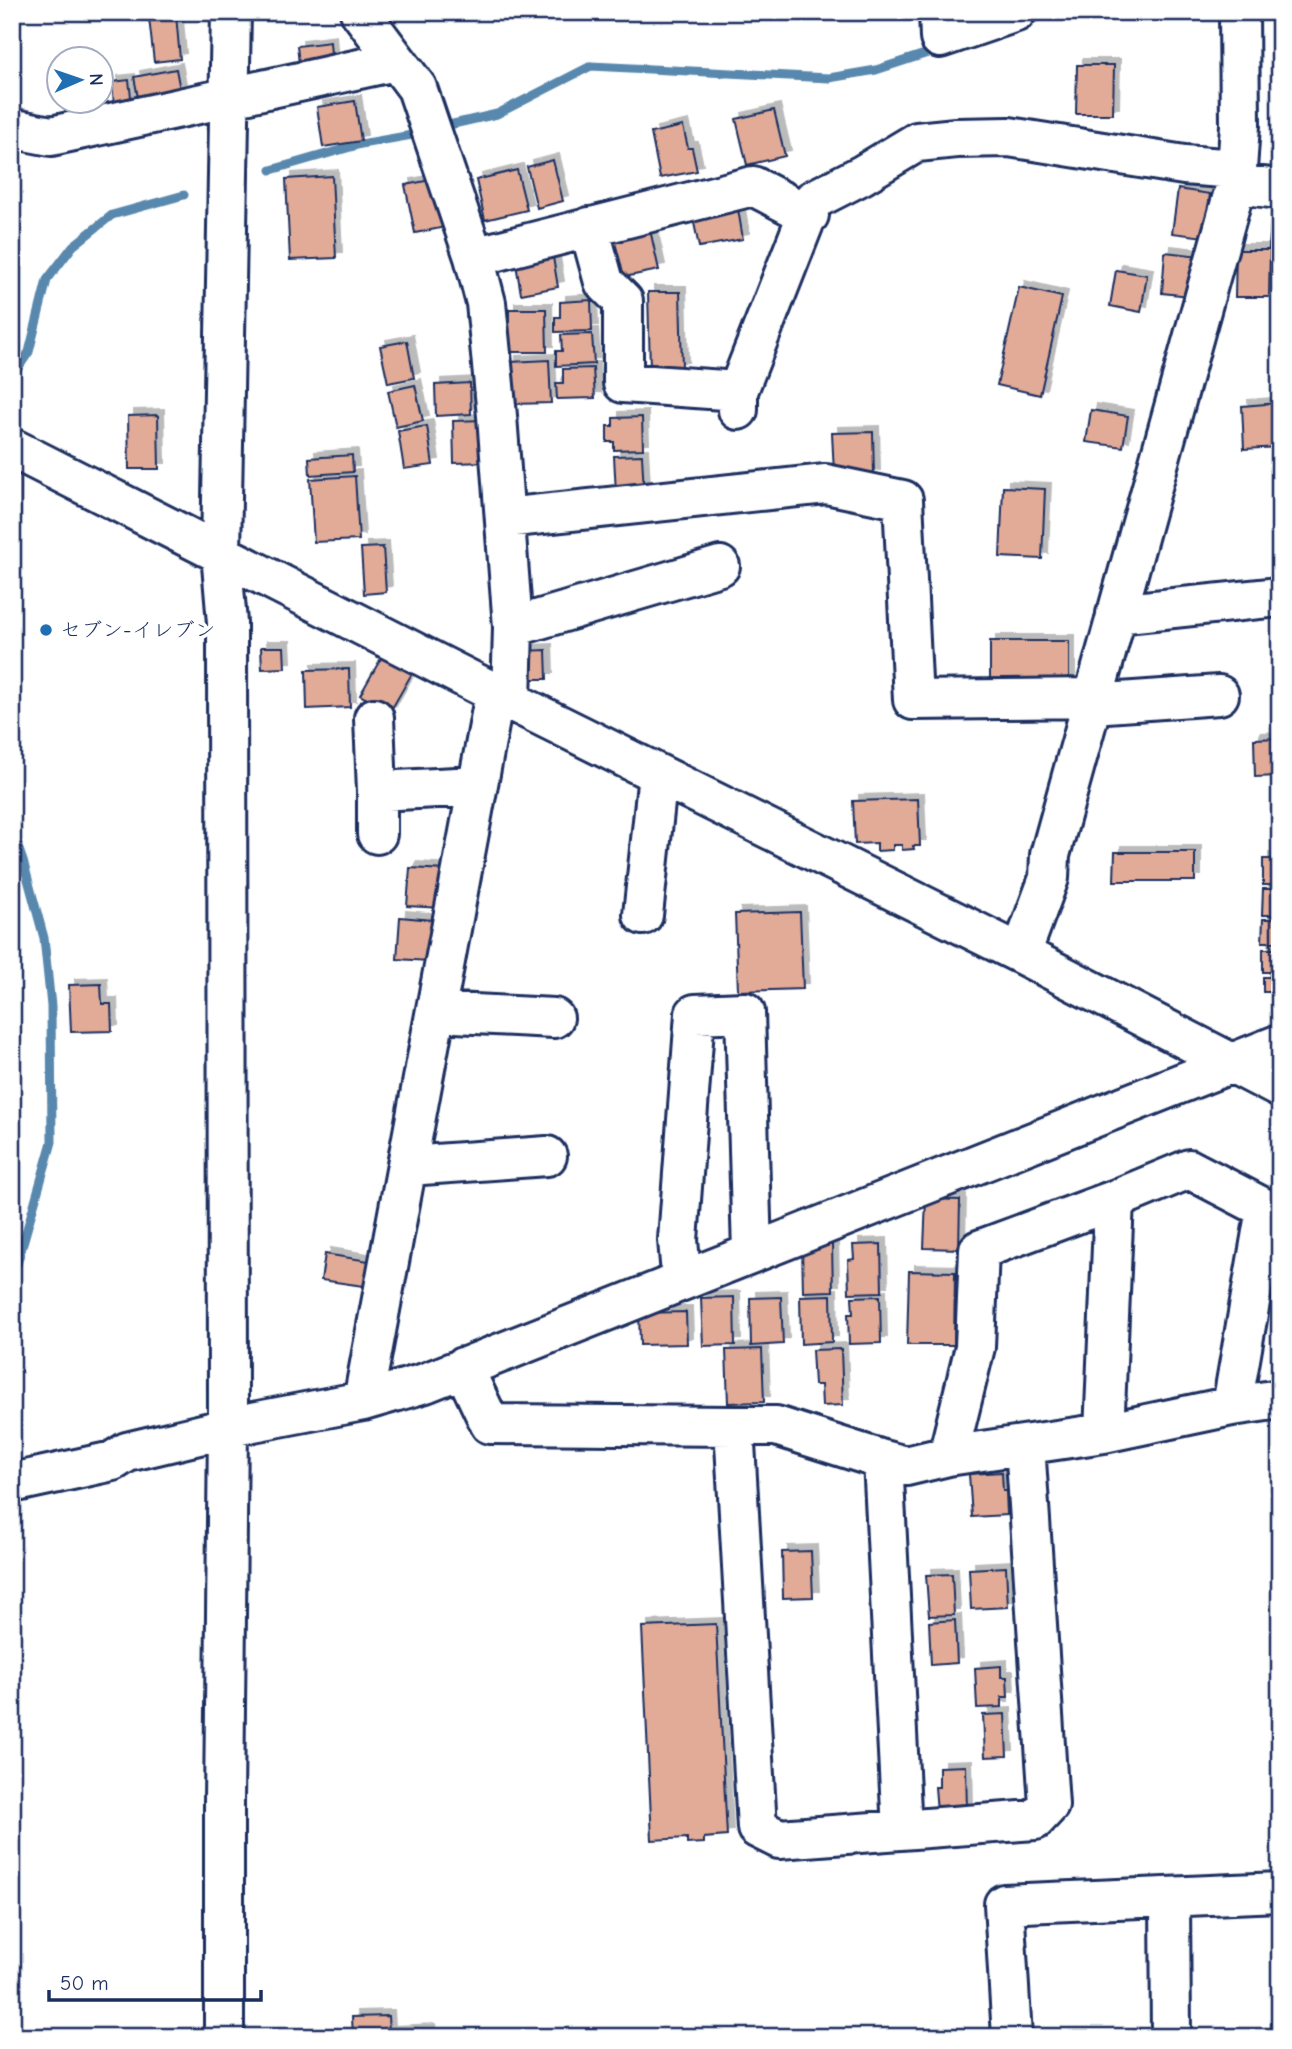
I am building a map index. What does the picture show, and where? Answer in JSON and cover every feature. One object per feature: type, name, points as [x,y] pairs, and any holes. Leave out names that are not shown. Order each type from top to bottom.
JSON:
[{"type":"street","points":[[224,2037],[228,1428],[227,623],[221,553],[231,12]]},
{"type":"street","points":[[360,12],[416,88],[474,257],[486,303],[513,626],[503,697],[477,786],[363,1401]]},
{"type":"street","points":[[939,12],[940,38],[1016,12]]},
{"type":"street","points":[[1021,954],[1049,878],[1050,855],[1236,176],[1240,125],[1239,12]]},
{"type":"street","points":[[12,132],[20,130],[51,136],[396,61]]},
{"type":"street","points":[[589,227],[604,282],[623,301],[623,383],[738,400],[813,200],[917,142],[1009,137],[1184,165],[1280,189]]},
{"type":"street","points":[[474,257],[753,186],[808,215]]},
{"type":"street","points":[[12,448],[503,697],[1021,954],[1280,1088]]},
{"type":"street","points":[[505,518],[826,484],[903,499],[913,700],[1093,701],[1219,695]]},
{"type":"street","points":[[513,626],[720,566]]},
{"type":"street","points":[[1116,614],[1280,597]]},
{"type":"street","points":[[373,718],[377,834]]},
{"type":"street","points":[[643,915],[658,774]]},
{"type":"street","points":[[377,791],[477,786]]},
{"type":"street","points":[[436,1012],[554,1018]]},
{"type":"street","points":[[682,1271],[678,1240],[695,1014],[746,1012],[752,1245]]},
{"type":"street","points":[[12,1483],[113,1461],[127,1452],[228,1428],[363,1401],[425,1383],[682,1271],[1280,1044]]},
{"type":"street","points":[[408,1166],[547,1156]]},
{"type":"street","points":[[948,1456],[975,1347],[979,1250],[1189,1169],[1266,1209],[1232,1406]]},
{"type":"street","points":[[1104,1433],[1114,1200]]},
{"type":"street","points":[[463,1367],[490,1424],[776,1426],[906,1466],[948,1456],[1104,1433],[1232,1406],[1280,1399]]},
{"type":"street","points":[[734,1426],[757,1828],[779,1839],[1035,1820],[1049,1805],[1025,1445]]},
{"type":"street","points":[[883,1460],[902,1830]]},
{"type":"street","points":[[1012,2037],[1004,1904],[1280,1892]]},
{"type":"street","points":[[1170,1896],[1171,2037]]},
{"type":"building","points":[[176,15],[180,59],[154,62],[149,18]]},
{"type":"building","points":[[330,42],[332,68],[300,72],[297,46]]},
{"type":"building","points":[[1077,65],[1114,65],[1113,114],[1076,114]]},
{"type":"building","points":[[176,69],[182,100],[140,108],[134,77]]},
{"type":"building","points":[[129,80],[133,114],[116,116],[116,82]]},
{"type":"building","points":[[355,101],[361,141],[323,147],[317,107]]},
{"type":"building","points":[[774,110],[785,156],[747,165],[736,119]]},
{"type":"building","points":[[683,126],[697,171],[660,178],[651,133]]},
{"type":"building","points":[[553,160],[563,201],[537,208],[527,167]]},
{"type":"building","points":[[517,170],[527,210],[485,220],[476,180]]},
{"type":"building","points":[[332,176],[336,258],[290,260],[286,179]]},
{"type":"building","points":[[441,178],[451,226],[415,233],[405,185]]},
{"type":"building","points":[[1178,189],[1210,194],[1204,237],[1172,233]]},
{"type":"building","points":[[1272,207],[1280,208],[1280,248],[1269,248]]},
{"type":"building","points":[[738,209],[743,239],[699,247],[693,218]]},
{"type":"building","points":[[649,225],[659,270],[619,278],[610,234]]},
{"type":"building","points":[[1236,250],[1270,250],[1269,297],[1235,297]]},
{"type":"building","points":[[552,251],[558,287],[521,294],[515,258]]},
{"type":"building","points":[[1165,252],[1201,256],[1190,296],[1162,293]]},
{"type":"building","points":[[1116,270],[1147,275],[1141,312],[1110,306]]},
{"type":"building","points":[[1019,287],[1062,297],[1040,395],[997,385]]},
{"type":"building","points":[[648,292],[680,292],[682,368],[650,369]]},
{"type":"building","points":[[591,300],[592,331],[555,332],[555,317],[560,317],[560,302]]},
{"type":"building","points":[[509,309],[546,309],[547,352],[510,352],[509,336],[503,337],[503,326],[509,326]]},
{"type":"building","points":[[592,334],[594,364],[556,366],[556,351],[562,351],[561,335]]},
{"type":"building","points":[[407,341],[414,378],[388,383],[380,346]]},
{"type":"building","points":[[549,360],[551,403],[512,404],[510,362]]},
{"type":"building","points":[[593,368],[595,398],[557,399],[556,383],[563,383],[563,369]]},
{"type":"building","points":[[470,383],[471,414],[436,416],[435,385]]},
{"type":"building","points":[[415,385],[423,421],[396,427],[388,391]]},
{"type":"building","points":[[1278,403],[1280,447],[1244,449],[1242,406]]},
{"type":"building","points":[[1091,410],[1128,416],[1123,447],[1086,442]]},
{"type":"building","points":[[158,415],[159,469],[129,469],[128,416]]},
{"type":"building","points":[[642,417],[643,449],[614,450],[614,442],[607,442],[607,426],[613,426],[613,418]]},
{"type":"building","points":[[484,420],[486,462],[454,463],[453,421]]},
{"type":"building","points":[[427,426],[433,465],[404,469],[398,431]]},
{"type":"building","points":[[873,432],[874,476],[834,473],[832,433]]},
{"type":"building","points":[[352,455],[353,472],[310,475],[309,458]]},
{"type":"building","points":[[642,455],[644,492],[616,493],[614,456]]},
{"type":"building","points":[[12,476],[15,476],[14,542],[12,542]]},
{"type":"building","points":[[355,476],[359,540],[314,542],[310,479]]},
{"type":"building","points":[[1003,487],[1045,489],[1042,559],[1000,557]]},
{"type":"building","points":[[383,547],[386,592],[364,594],[361,548]]},
{"type":"building","points":[[990,641],[1069,641],[1069,683],[990,683]]},
{"type":"building","points":[[261,647],[284,647],[285,668],[262,669]]},
{"type":"building","points":[[546,650],[547,679],[525,679],[524,651]]},
{"type":"building","points":[[384,653],[414,670],[390,712],[360,695]]},
{"type":"building","points":[[349,669],[350,707],[307,709],[306,670]]},
{"type":"building","points":[[1280,738],[1280,776],[1255,777],[1254,739]]},
{"type":"building","points":[[918,799],[920,846],[902,850],[902,845],[893,845],[893,850],[877,851],[877,843],[855,844],[853,801]]},
{"type":"building","points":[[1115,852],[1195,852],[1195,881],[1114,881]]},
{"type":"building","points":[[1263,859],[1280,859],[1280,885],[1263,885]]},
{"type":"building","points":[[410,868],[445,870],[443,908],[407,906]]},
{"type":"building","points":[[1263,889],[1280,889],[1280,915],[1262,915]]},
{"type":"building","points":[[800,912],[803,989],[738,991],[735,914]]},
{"type":"building","points":[[400,917],[432,920],[429,961],[397,959]]},
{"type":"building","points":[[1263,919],[1280,919],[1280,942],[1262,942]]},
{"type":"building","points":[[1263,949],[1280,949],[1280,972],[1263,972]]},
{"type":"building","points":[[1263,977],[1280,977],[1280,992],[1263,992]]},
{"type":"building","points":[[101,984],[102,1004],[111,1004],[112,1031],[71,1032],[69,985]]},
{"type":"building","points":[[926,1199],[960,1200],[959,1249],[924,1248]]},
{"type":"building","points":[[832,1244],[833,1291],[803,1292],[802,1245]]},
{"type":"building","points":[[881,1244],[882,1292],[849,1293],[848,1260],[854,1259],[853,1245]]},
{"type":"building","points":[[325,1254],[375,1262],[371,1287],[321,1280]]},
{"type":"building","points":[[909,1271],[955,1272],[954,1345],[907,1345]]},
{"type":"building","points":[[831,1295],[832,1342],[801,1344],[800,1296]]},
{"type":"building","points":[[880,1296],[881,1343],[849,1344],[848,1314],[853,1314],[852,1297]]},
{"type":"building","points":[[734,1297],[735,1345],[703,1346],[701,1298]]},
{"type":"building","points":[[781,1297],[783,1344],[751,1346],[750,1298]]},
{"type":"building","points":[[686,1312],[687,1344],[640,1345],[639,1313]]},
{"type":"building","points":[[762,1349],[764,1402],[728,1403],[726,1350]]},
{"type":"building","points":[[841,1349],[843,1405],[822,1406],[821,1385],[814,1385],[812,1350]]},
{"type":"building","points":[[1002,1472],[1007,1515],[972,1517],[969,1474]]},
{"type":"building","points":[[811,1551],[813,1597],[783,1598],[782,1552]]},
{"type":"building","points":[[1006,1567],[1008,1607],[971,1609],[969,1569]]},
{"type":"building","points":[[952,1574],[954,1615],[929,1616],[926,1575]]},
{"type":"building","points":[[955,1620],[957,1663],[931,1665],[929,1622]]},
{"type":"building","points":[[716,1624],[727,1836],[704,1838],[704,1843],[687,1844],[687,1838],[652,1840],[642,1627]]},
{"type":"building","points":[[1001,1666],[1001,1677],[1007,1677],[1008,1697],[1002,1697],[1002,1707],[977,1708],[975,1668]]},
{"type":"building","points":[[1005,1714],[1007,1756],[985,1757],[983,1715]]},
{"type":"building","points":[[966,1766],[967,1811],[937,1812],[935,1787],[939,1787],[939,1767]]},
{"type":"building","points":[[388,2016],[389,2032],[429,2030],[430,2037],[353,2037],[352,2017]]},
{"type":"waterway","points":[[1024,22],[1052,12]]},
{"type":"waterway","points":[[449,125],[497,114],[591,66],[829,78],[876,70],[937,50]]},
{"type":"waterway","points":[[271,170],[361,144],[412,135]]},
{"type":"waterway","points":[[12,377],[29,352],[47,280],[73,246],[112,215],[184,195]]},
{"type":"waterway","points":[[12,830],[44,938],[51,1006],[52,1142],[17,1264],[12,1270]]},
{"type":"place","name":"セブン-イレブン","points":[[46,630]]}]
